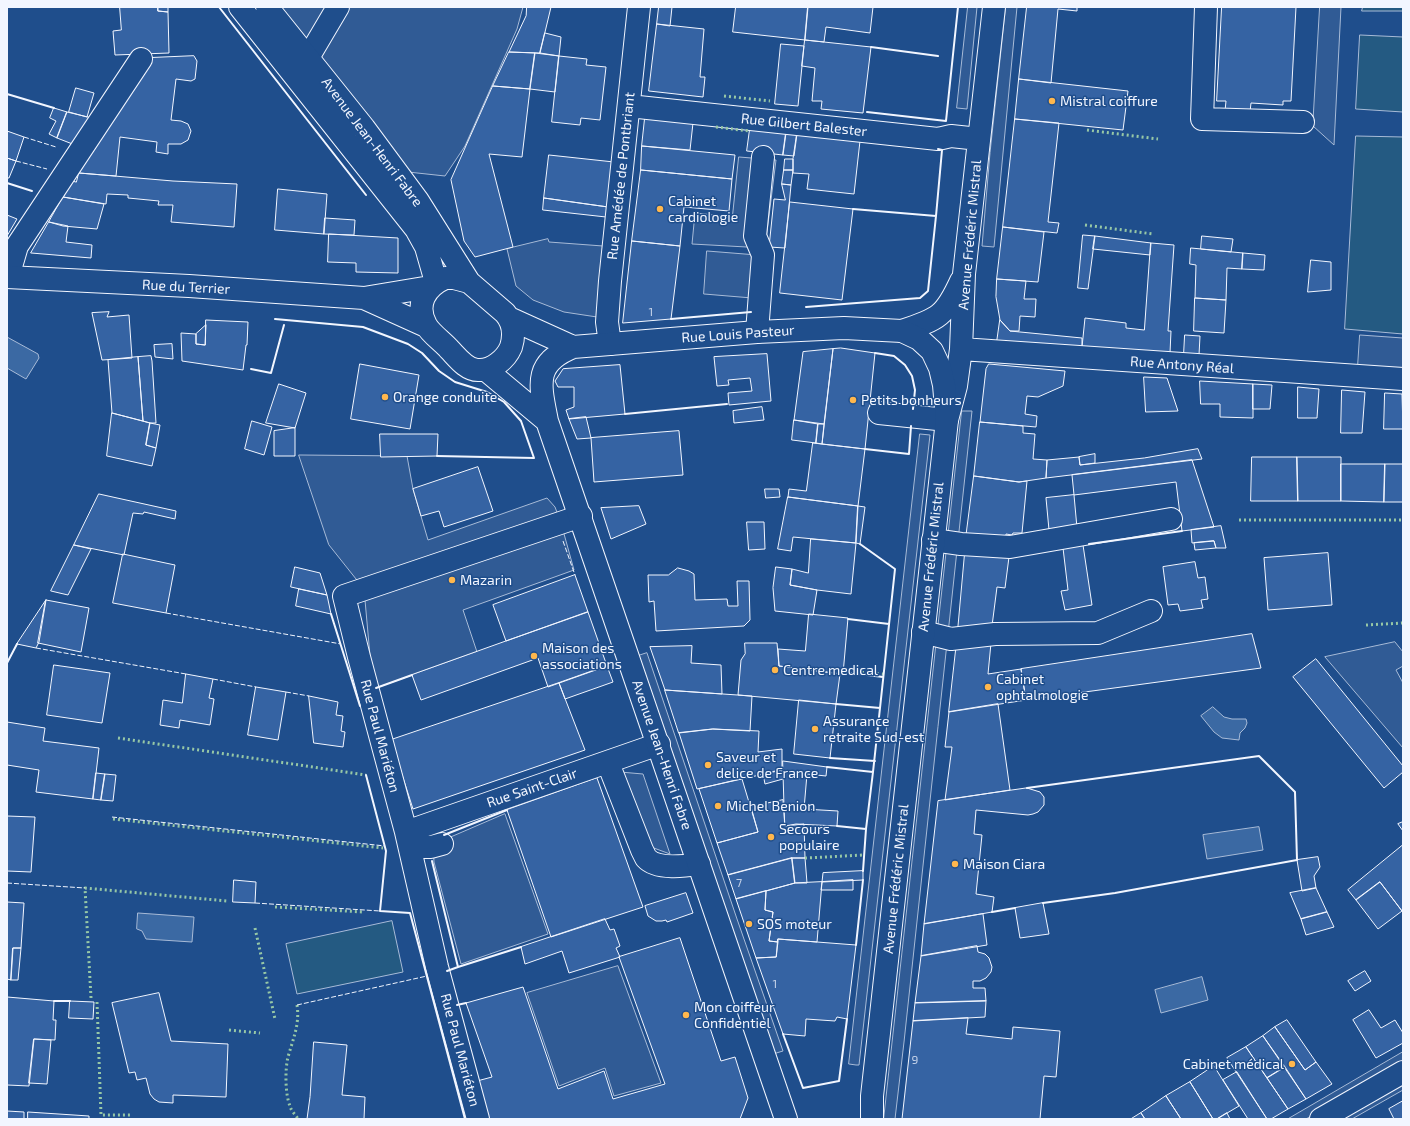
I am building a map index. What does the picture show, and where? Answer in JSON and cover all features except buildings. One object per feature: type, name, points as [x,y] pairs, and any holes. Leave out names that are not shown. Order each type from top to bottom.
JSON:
[{"type":"main road","name":"Avenue Jean-Henri Fabre","points":[[240,7],[416,229],[426,247],[433,285]]},
{"type":"main road","name":"Avenue Jean-Henri Fabre","points":[[268,7],[364,128],[421,205],[469,282]]},
{"type":"main road","points":[[296,78],[338,7]]},
{"type":"main road","name":"Rue Amédée de Pontbriant","points":[[610,344],[607,322],[610,281],[639,7]]},
{"type":"main road","name":"Avenue Frédéric Mistral","points":[[868,1115],[947,420],[956,386],[961,349],[964,274],[994,7]]},
{"type":"main road","points":[[1206,7],[1202,119],[1303,122]]},
{"type":"main road","points":[[7,277],[17,246],[141,59]]},
{"type":"main road","name":"Rue Gilbert Balester","points":[[629,106],[938,139],[951,136],[979,139]]},
{"type":"main road","points":[[757,332],[763,254],[755,236],[763,157]]},
{"type":"main road","name":"Rue Louis Pasteur","points":[[902,331],[934,319],[944,311],[952,300],[964,274]]},
{"type":"main road","name":"Rue du Terrier","points":[[7,277],[189,286],[364,298],[433,285]]},
{"type":"main road","points":[[445,278],[454,278],[469,282],[505,312],[513,329],[513,341],[508,352],[501,361],[486,370],[477,370],[462,362],[426,326],[422,313],[422,299],[433,285],[445,278]]},
{"type":"main road","name":"Rue du Terrier","points":[[364,298],[426,326]]},
{"type":"main road","name":"Rue Louis Pasteur","points":[[509,318],[573,347]]},
{"type":"main road","name":"Rue Louis Pasteur","points":[[548,421],[541,391],[542,374],[547,363],[562,351],[573,347],[757,332],[844,328],[902,331],[919,339],[932,351],[940,368],[944,385],[947,420]]},
{"type":"main road","name":"Rue Antony Réal","points":[[961,349],[1403,379]]},
{"type":"main road","points":[[486,370],[548,421]]},
{"type":"main road","points":[[879,413],[947,420]]},
{"type":"main road","name":"Avenue Jean-Henri Fabre","points":[[548,421],[699,864],[788,1115]]},
{"type":"main road","name":"Rue Paul Mariéton","points":[[478,1119],[437,966],[408,840],[359,658],[344,596],[581,516]]},
{"type":"main road","points":[[933,540],[961,544],[1010,547],[1171,518]]},
{"type":"main road","points":[[923,632],[950,639],[995,634],[1098,633],[1151,610]]},
{"type":"main road","name":"Rue Saint-Clair","points":[[408,840],[659,744]]},
{"type":"main road","points":[[608,763],[642,850],[647,859],[657,865],[679,866],[699,864]]},
{"type":"main road","points":[[408,840],[431,847],[442,844]]},
{"type":"main road","points":[[1321,1119],[1403,1072]]},
{"type":"shaded area","points":[[281,7],[523,7],[517,29],[465,146],[445,176],[408,172]]},
{"type":"shaded area","points":[[968,7],[977,7],[967,109],[957,108]]},
{"type":"shaded area","points":[[1006,7],[1017,7],[994,247],[982,246],[990,153]]},
{"type":"shaded area","points":[[1320,7],[1341,7],[1334,145],[1313,126]]},
{"type":"shaded area","points":[[1363,7],[1403,7],[1403,11],[1362,11]]},
{"type":"shaded area","points":[[1360,35],[1403,37],[1403,112],[1356,109]]},
{"type":"shaded area","points":[[1356,136],[1403,137],[1403,334],[1345,329]]},
{"type":"shaded area","points":[[739,157],[776,160],[765,248],[692,244],[695,213],[732,217]]},
{"type":"shaded area","points":[[548,239],[549,242],[603,246],[597,317],[564,312],[533,300],[516,286],[507,249]]},
{"type":"shaded area","points":[[707,251],[757,255],[752,298],[704,294]]},
{"type":"shaded area","points":[[1360,335],[1403,338],[1403,369],[1358,366]]},
{"type":"shaded area","points":[[7,337],[38,354],[39,358],[26,379],[7,368]]},
{"type":"shaded area","points":[[962,411],[972,411],[904,1042],[895,1119],[884,1119]]},
{"type":"shaded area","points":[[920,434],[930,435],[859,1065],[856,1065],[849,1064]]},
{"type":"shaded area","name":"Mazarin","points":[[299,455],[407,456],[413,489],[428,540],[547,498],[555,507],[561,523],[574,570],[463,610],[477,652],[373,689],[364,589],[329,545]]},
{"type":"shaded area","points":[[1395,642],[1403,652],[1403,666],[1396,670],[1403,683],[1403,748],[1325,657]]},
{"type":"shaded area","points":[[647,653],[783,1051],[773,1054],[638,656]]},
{"type":"shaded area","points":[[1213,707],[1224,717],[1232,719],[1246,719],[1247,723],[1245,728],[1240,733],[1239,740],[1222,738],[1214,732],[1201,716]]},
{"type":"shaded area","points":[[620,772],[643,774],[670,854],[643,844]]},
{"type":"shaded area","points":[[505,814],[548,934],[461,964],[434,862],[433,845]]},
{"type":"shaded area","points":[[1259,827],[1263,850],[1207,859],[1203,835]]},
{"type":"shaded area","points":[[138,913],[194,917],[192,942],[146,939],[142,931],[137,929]]},
{"type":"shaded area","points":[[392,921],[403,972],[297,994],[286,944]]},
{"type":"shaded area","points":[[618,966],[661,1083],[614,1096],[605,1068],[559,1086],[527,993]]},
{"type":"shaded area","points":[[1202,977],[1208,1000],[1161,1013],[1155,990]]},
{"type":"shaded area","points":[[1403,1052],[1403,1063],[1306,1119],[1288,1119]]},
{"type":"shaded area","points":[[1403,1080],[1403,1090],[1352,1119],[1336,1119]]},
{"type":"hedge","points":[[724,96],[770,101]]},
{"type":"hedge","points":[[716,127],[749,131]]},
{"type":"hedge","points":[[1087,130],[1158,139]]},
{"type":"hedge","points":[[1085,225],[1153,234]]},
{"type":"hedge","points":[[1239,520],[1403,520]]},
{"type":"hedge","points":[[1366,625],[1403,623]]},
{"type":"hedge","points":[[847,671],[883,674]]},
{"type":"hedge","points":[[118,738],[366,775]]},
{"type":"hedge","points":[[113,819],[383,848]]},
{"type":"hedge","points":[[805,858],[864,855]]},
{"type":"hedge","points":[[91,998],[85,888],[227,901]]},
{"type":"hedge","points":[[275,907],[363,912]]},
{"type":"hedge","points":[[255,928],[275,1019]]},
{"type":"hedge","points":[[97,1002],[101,1115],[130,1115]]},
{"type":"hedge","points":[[297,1005],[298,1019],[287,1062],[286,1082],[288,1101],[292,1111],[298,1119]]},
{"type":"hedge","points":[[229,1030],[260,1033]]},
{"type":"fence","points":[[24,137],[56,147]]},
{"type":"fence","points":[[16,161],[47,169]]},
{"type":"fence","points":[[563,541],[575,575]]},
{"type":"fence","points":[[166,613],[341,644]]},
{"type":"fence","points":[[36,648],[186,674]]},
{"type":"fence","points":[[213,679],[256,687]]},
{"type":"fence","points":[[286,692],[309,696]]},
{"type":"fence","points":[[112,817],[385,846]]},
{"type":"fence","points":[[7,883],[85,888]]},
{"type":"fence","points":[[255,903],[380,911]]},
{"type":"fence","points":[[297,1005],[427,976]]},
{"type":"wall","points":[[219,7],[366,195]]},
{"type":"wall","points":[[867,112],[946,121],[958,7]]},
{"type":"wall","points":[[871,47],[938,56]]},
{"type":"wall","points":[[7,94],[54,108]]},
{"type":"wall","points":[[853,209],[936,216],[942,150],[938,149]]},
{"type":"wall","points":[[7,183],[32,191]]},
{"type":"wall","points":[[806,307],[920,298],[928,291],[936,216]]},
{"type":"wall","points":[[671,319],[751,312]]},
{"type":"wall","points":[[275,319],[363,327],[408,344],[422,353],[439,371],[455,382],[487,392],[504,402],[521,421],[534,458],[437,456]]},
{"type":"wall","points":[[251,369],[271,373],[284,325]]},
{"type":"wall","points":[[875,353],[894,356],[905,365],[912,376],[915,390],[913,409]]},
{"type":"wall","points":[[625,414],[727,404]]},
{"type":"wall","points":[[865,449],[909,454],[911,426]]},
{"type":"wall","points":[[1089,544],[1182,531]]},
{"type":"wall","points":[[860,544],[895,569],[880,708]]},
{"type":"wall","points":[[331,614],[360,706]]},
{"type":"wall","points":[[848,619],[889,624]]},
{"type":"wall","points":[[7,663],[17,644]]},
{"type":"wall","points":[[843,672],[883,677]]},
{"type":"wall","points":[[376,688],[412,675]]},
{"type":"wall","points":[[827,767],[873,772],[880,708],[836,704]]},
{"type":"wall","points":[[1027,788],[1259,756],[1295,792],[1297,860],[1115,893],[1043,903]]},
{"type":"wall","points":[[830,758],[875,761]]},
{"type":"wall","points":[[863,871],[866,829],[873,772]]},
{"type":"wall","points":[[366,775],[386,851],[380,911],[410,913],[465,1119]]},
{"type":"wall","points":[[444,835],[507,810]]},
{"type":"wall","points":[[837,826],[866,829]]},
{"type":"wall","points":[[432,861],[458,967],[521,947]]},
{"type":"wall","points":[[856,945],[863,880]]},
{"type":"wall","points":[[992,912],[1015,908]]},
{"type":"wall","points":[[447,971],[458,967]]},
{"type":"wall","points":[[54,1001],[70,1001]]},
{"type":"wall","points":[[457,1005],[466,1003]]},
{"type":"wall","points":[[783,1034],[803,1088],[839,1081],[847,1019]]},
{"type":"place","name":"Mistral coiffure","points":[[1052,101]]},
{"type":"place","name":"Cabinet cardiologie","points":[[660,209]]},
{"type":"place","name":"Orange conduite","points":[[385,397]]},
{"type":"place","name":"Petits bonheurs","points":[[853,400]]},
{"type":"place","name":"Mazarin","points":[[452,580]]},
{"type":"place","name":"Maison des associations","points":[[534,656]]},
{"type":"place","name":"Centre medical","points":[[775,670]]},
{"type":"place","name":"Cabinet ophtalmologie","points":[[988,687]]},
{"type":"place","name":"Assurance retraite Sud-est","points":[[815,729]]},
{"type":"place","name":"Saveur et delice de France","points":[[708,765]]},
{"type":"place","name":"Michel Benion","points":[[718,806]]},
{"type":"place","name":"Secours populaire","points":[[771,837]]},
{"type":"place","name":"Maison Ciara","points":[[955,864]]},
{"type":"place","name":"SOS moteur","points":[[749,924]]},
{"type":"place","name":"Mon coiffeur Confidentiel","points":[[686,1015]]},
{"type":"place","name":"Cabinet médical","points":[[1292,1064]]}]
